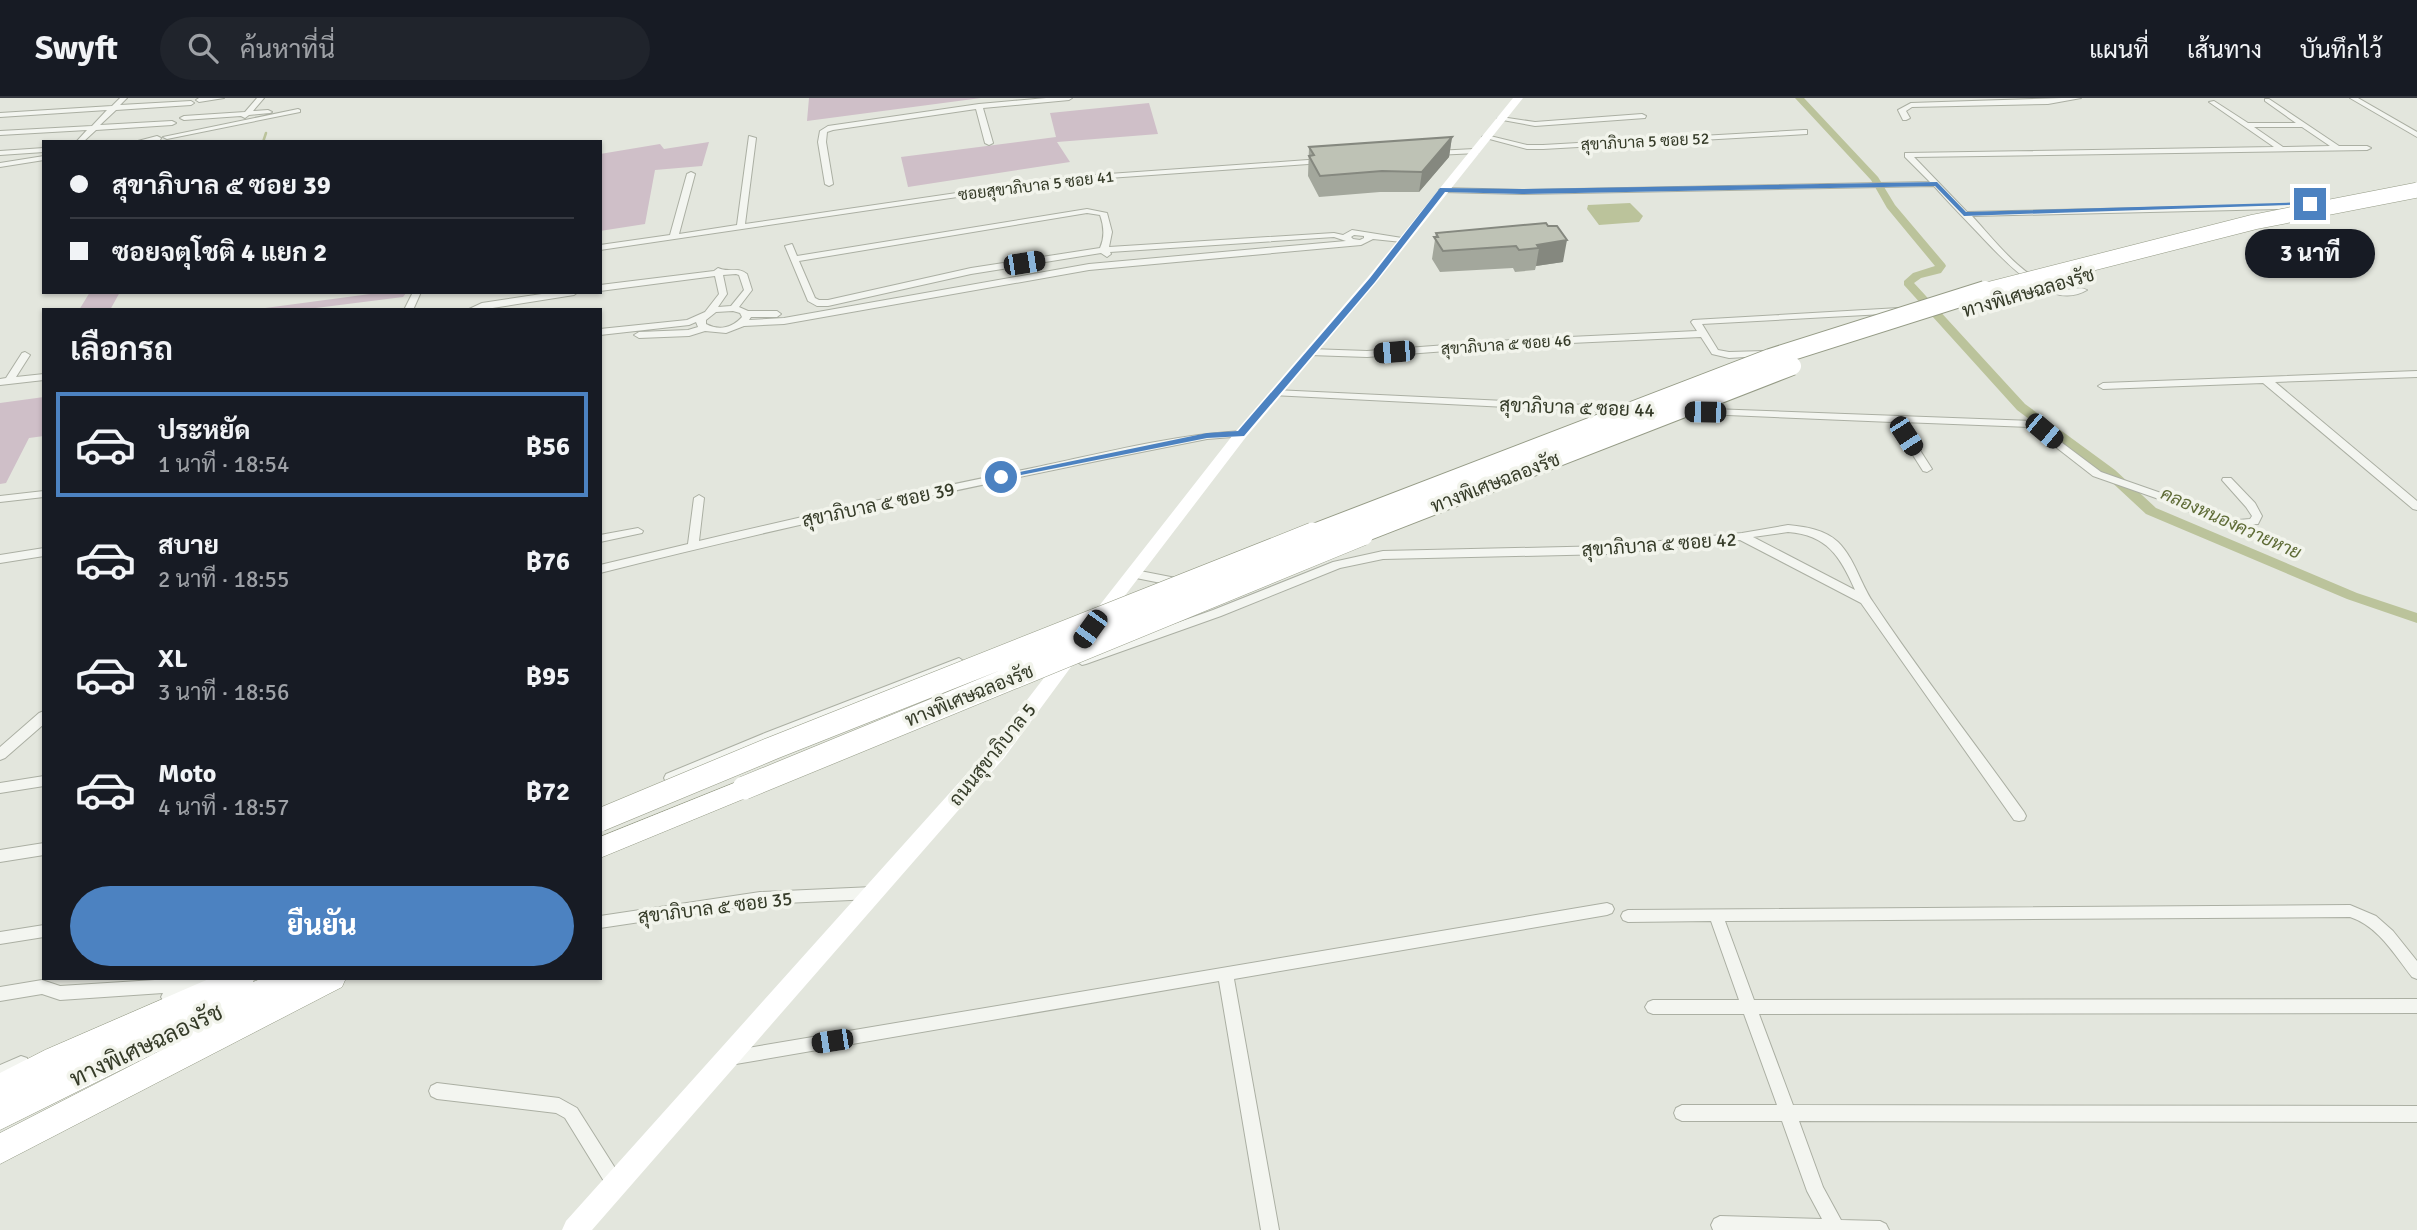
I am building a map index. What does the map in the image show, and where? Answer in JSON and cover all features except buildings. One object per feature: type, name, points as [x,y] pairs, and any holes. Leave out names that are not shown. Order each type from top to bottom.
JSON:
[{"type":"highway","name":"ทางพิเศษฉลองรัช","points":[[602,819],[747,758],[1476,469],[1770,358],[1991,288],[2254,222],[2417,190]]},
{"type":"highway","name":"ทางพิเศษฉลองรัช","points":[[602,847],[826,752],[1371,530],[1687,409],[1788,367],[1890,332],[2133,263],[2417,201]]},
{"type":"highway","name":"ทางพิเศษฉลองรัช","points":[[0,1088],[55,1060],[236,980]]},
{"type":"highway","name":"ทางพิเศษฉลองรัช","points":[[0,1116],[165,1033],[290,980]]},
{"type":"highway","points":[[0,1150],[328,980]]},
{"type":"main road","name":"ถนนสุขาภิบาล 5","points":[[575,1230],[997,753],[1241,434],[1518,98]]},
{"type":"street","points":[[81,140],[124,98]]},
{"type":"street","points":[[0,115],[221,98]]},
{"type":"street","points":[[238,125],[261,98]]},
{"type":"street","points":[[829,184],[822,142],[824,131],[842,125],[979,106],[1069,98]]},
{"type":"street","points":[[1906,118],[1902,110],[1911,105],[2049,102],[2078,98]]},
{"type":"street","points":[[2353,98],[2417,135]]},
{"type":"street","points":[[2267,100],[2337,148]]},
{"type":"street","points":[[2212,103],[2280,147]]},
{"type":"street","points":[[979,106],[989,143]]},
{"type":"street","points":[[167,137],[299,111],[184,118]]},
{"type":"street","points":[[1501,119],[1535,124],[1642,116]]},
{"type":"street","points":[[0,133],[172,123]]},
{"type":"street","points":[[2246,125],[2303,125]]},
{"type":"street","name":"สุขาภิบาล 5 ซอย 52","points":[[1486,137],[1527,147],[1543,147],[1804,132]]},
{"type":"street","points":[[147,140],[157,138]]},
{"type":"street","points":[[741,227],[752,138]]},
{"type":"street","points":[[2083,290],[2063,293],[2051,290],[2018,269],[1908,155],[2280,147],[2367,148]]},
{"type":"street","points":[[0,153],[42,150]]},
{"type":"street","points":[[1423,154],[1475,151]]},
{"type":"street","points":[[0,165],[42,158]]},
{"type":"street","name":"ซอยสุขาภิบาล 5 ซอย 41","points":[[602,247],[1066,179],[1331,160]]},
{"type":"street","points":[[674,236],[691,174]]},
{"type":"street","points":[[1443,190],[1522,192],[1937,184]]},
{"type":"street","points":[[1964,214],[2279,207],[2310,204],[2417,184]]},
{"type":"street","points":[[795,259],[1087,211],[1102,213],[1107,220],[1106,246],[1115,263]]},
{"type":"street","points":[[1346,238],[1352,232],[1364,240]]},
{"type":"street","points":[[789,246],[811,299],[817,303],[828,303],[971,271],[1106,246],[1118,250],[1334,235],[1399,244]]},
{"type":"street","points":[[602,332],[649,329],[689,332],[704,328],[726,330],[744,319],[784,321],[1115,263],[1162,261],[1364,240]]},
{"type":"street","points":[[1118,250],[1129,262]]},
{"type":"street","points":[[704,328],[700,322],[723,294],[718,271]]},
{"type":"street","points":[[602,288],[718,271],[737,271],[743,274],[748,290],[734,308],[706,314],[689,322],[602,341]]},
{"type":"street","points":[[476,308],[561,294]]},
{"type":"street","points":[[734,308],[744,319]]},
{"type":"street","points":[[1762,353],[1715,352],[1696,324],[1700,320],[1899,311]]},
{"type":"street","name":"สุขาภิบาล ๕ ซอย 46","points":[[1310,352],[1367,354],[1527,342],[1701,334]]},
{"type":"street","points":[[4,382],[25,355]]},
{"type":"street","points":[[2103,386],[2417,374]]},
{"type":"street","points":[[4,382],[42,377]]},
{"type":"street","points":[[2266,380],[2417,507]]},
{"type":"street","name":"สุขาภิบาล ๕ ซอย 44","points":[[1275,393],[1580,409],[2033,424],[2096,474],[2113,480]]},
{"type":"street","points":[[1895,419],[1927,469]]},
{"type":"street","name":"สุขาภิบาล ๕ ซอย 39","points":[[602,568],[692,545],[1080,460],[1207,436],[1241,434]]},
{"type":"street","points":[[2113,480],[2146,490],[2227,524],[2255,522],[2257,516],[2251,505],[2227,480]]},
{"type":"street","points":[[0,499],[42,494]]},
{"type":"street","points":[[692,545],[699,498]]},
{"type":"street","points":[[1742,536],[1763,530],[1814,530],[1826,537],[1853,569],[1865,600]]},
{"type":"street","points":[[602,539],[638,531]]},
{"type":"street","name":"สุขาภิบาล ๕ ซอย 42","points":[[1062,668],[1337,565],[1382,555],[1609,550],[1742,536],[1865,600],[2019,816]]},
{"type":"street","points":[[0,559],[42,552]]},
{"type":"street","name":"สุขาภิบาล ๕ ซอย 42","points":[[1135,574],[1214,590],[1264,594]]},
{"type":"street","points":[[602,808],[770,736],[1021,638],[1066,628],[1090,629]]},
{"type":"street","points":[[0,755],[42,718]]},
{"type":"street","points":[[0,788],[42,781]]},
{"type":"street","points":[[0,856],[42,849]]},
{"type":"street","name":"สุขาภิบาล ๕ ซอย 35","points":[[602,922],[760,898],[873,893]]},
{"type":"street","points":[[727,1059],[1606,909]]},
{"type":"street","points":[[1628,916],[2350,911],[2364,914],[2377,922],[2417,972]]},
{"type":"street","points":[[1716,916],[1823,1207],[1828,1230]]},
{"type":"street","points":[[0,938],[42,931]]},
{"type":"street","points":[[1224,973],[1270,1230]]},
{"type":"street","points":[[0,994],[45,983],[60,993],[203,981]]},
{"type":"street","points":[[0,1073],[203,981]]},
{"type":"street","points":[[1653,1007],[2417,1006]]},
{"type":"street","points":[[437,1091],[559,1106],[571,1113],[616,1185]]},
{"type":"street","points":[[1682,1113],[2417,1114]]},
{"type":"street","points":[[1720,1225],[1880,1230]]},
{"type":"shaded area","points":[[809,98],[981,98],[807,121]]},
{"type":"shaded area","points":[[1149,103],[1158,134],[1057,142],[1070,162],[908,187],[901,157],[1056,137],[1050,113]]},
{"type":"shaded area","points":[[709,142],[702,166],[655,170],[645,224],[602,231],[602,154],[660,144],[664,149]]},
{"type":"shaded area","points":[[1630,203],[1643,216],[1639,222],[1599,225],[1587,209],[1588,205]]},
{"type":"shaded area","points":[[89,294],[119,294],[111,308],[80,308]]},
{"type":"shaded area","points":[[370,294],[405,294],[403,297],[316,308],[266,308]]},
{"type":"shaded area","points":[[42,397],[42,436],[29,438],[6,483],[0,484],[0,403]]},
{"type":"waterway","name":"คลองหนองควายหาย","points":[[1799,98],[1875,179],[1891,206],[1941,266],[1937,271],[1917,275],[1908,283],[2021,407],[2110,473],[2151,511],[2352,596],[2417,618]]},
{"type":"waterway","points":[[264,140],[266,133]]},
{"type":"route","points":[[1001,477],[1207,436],[1241,434],[1372,280],[1443,190],[1522,192],[1937,184],[1964,214],[2279,207],[2310,204]]}]
